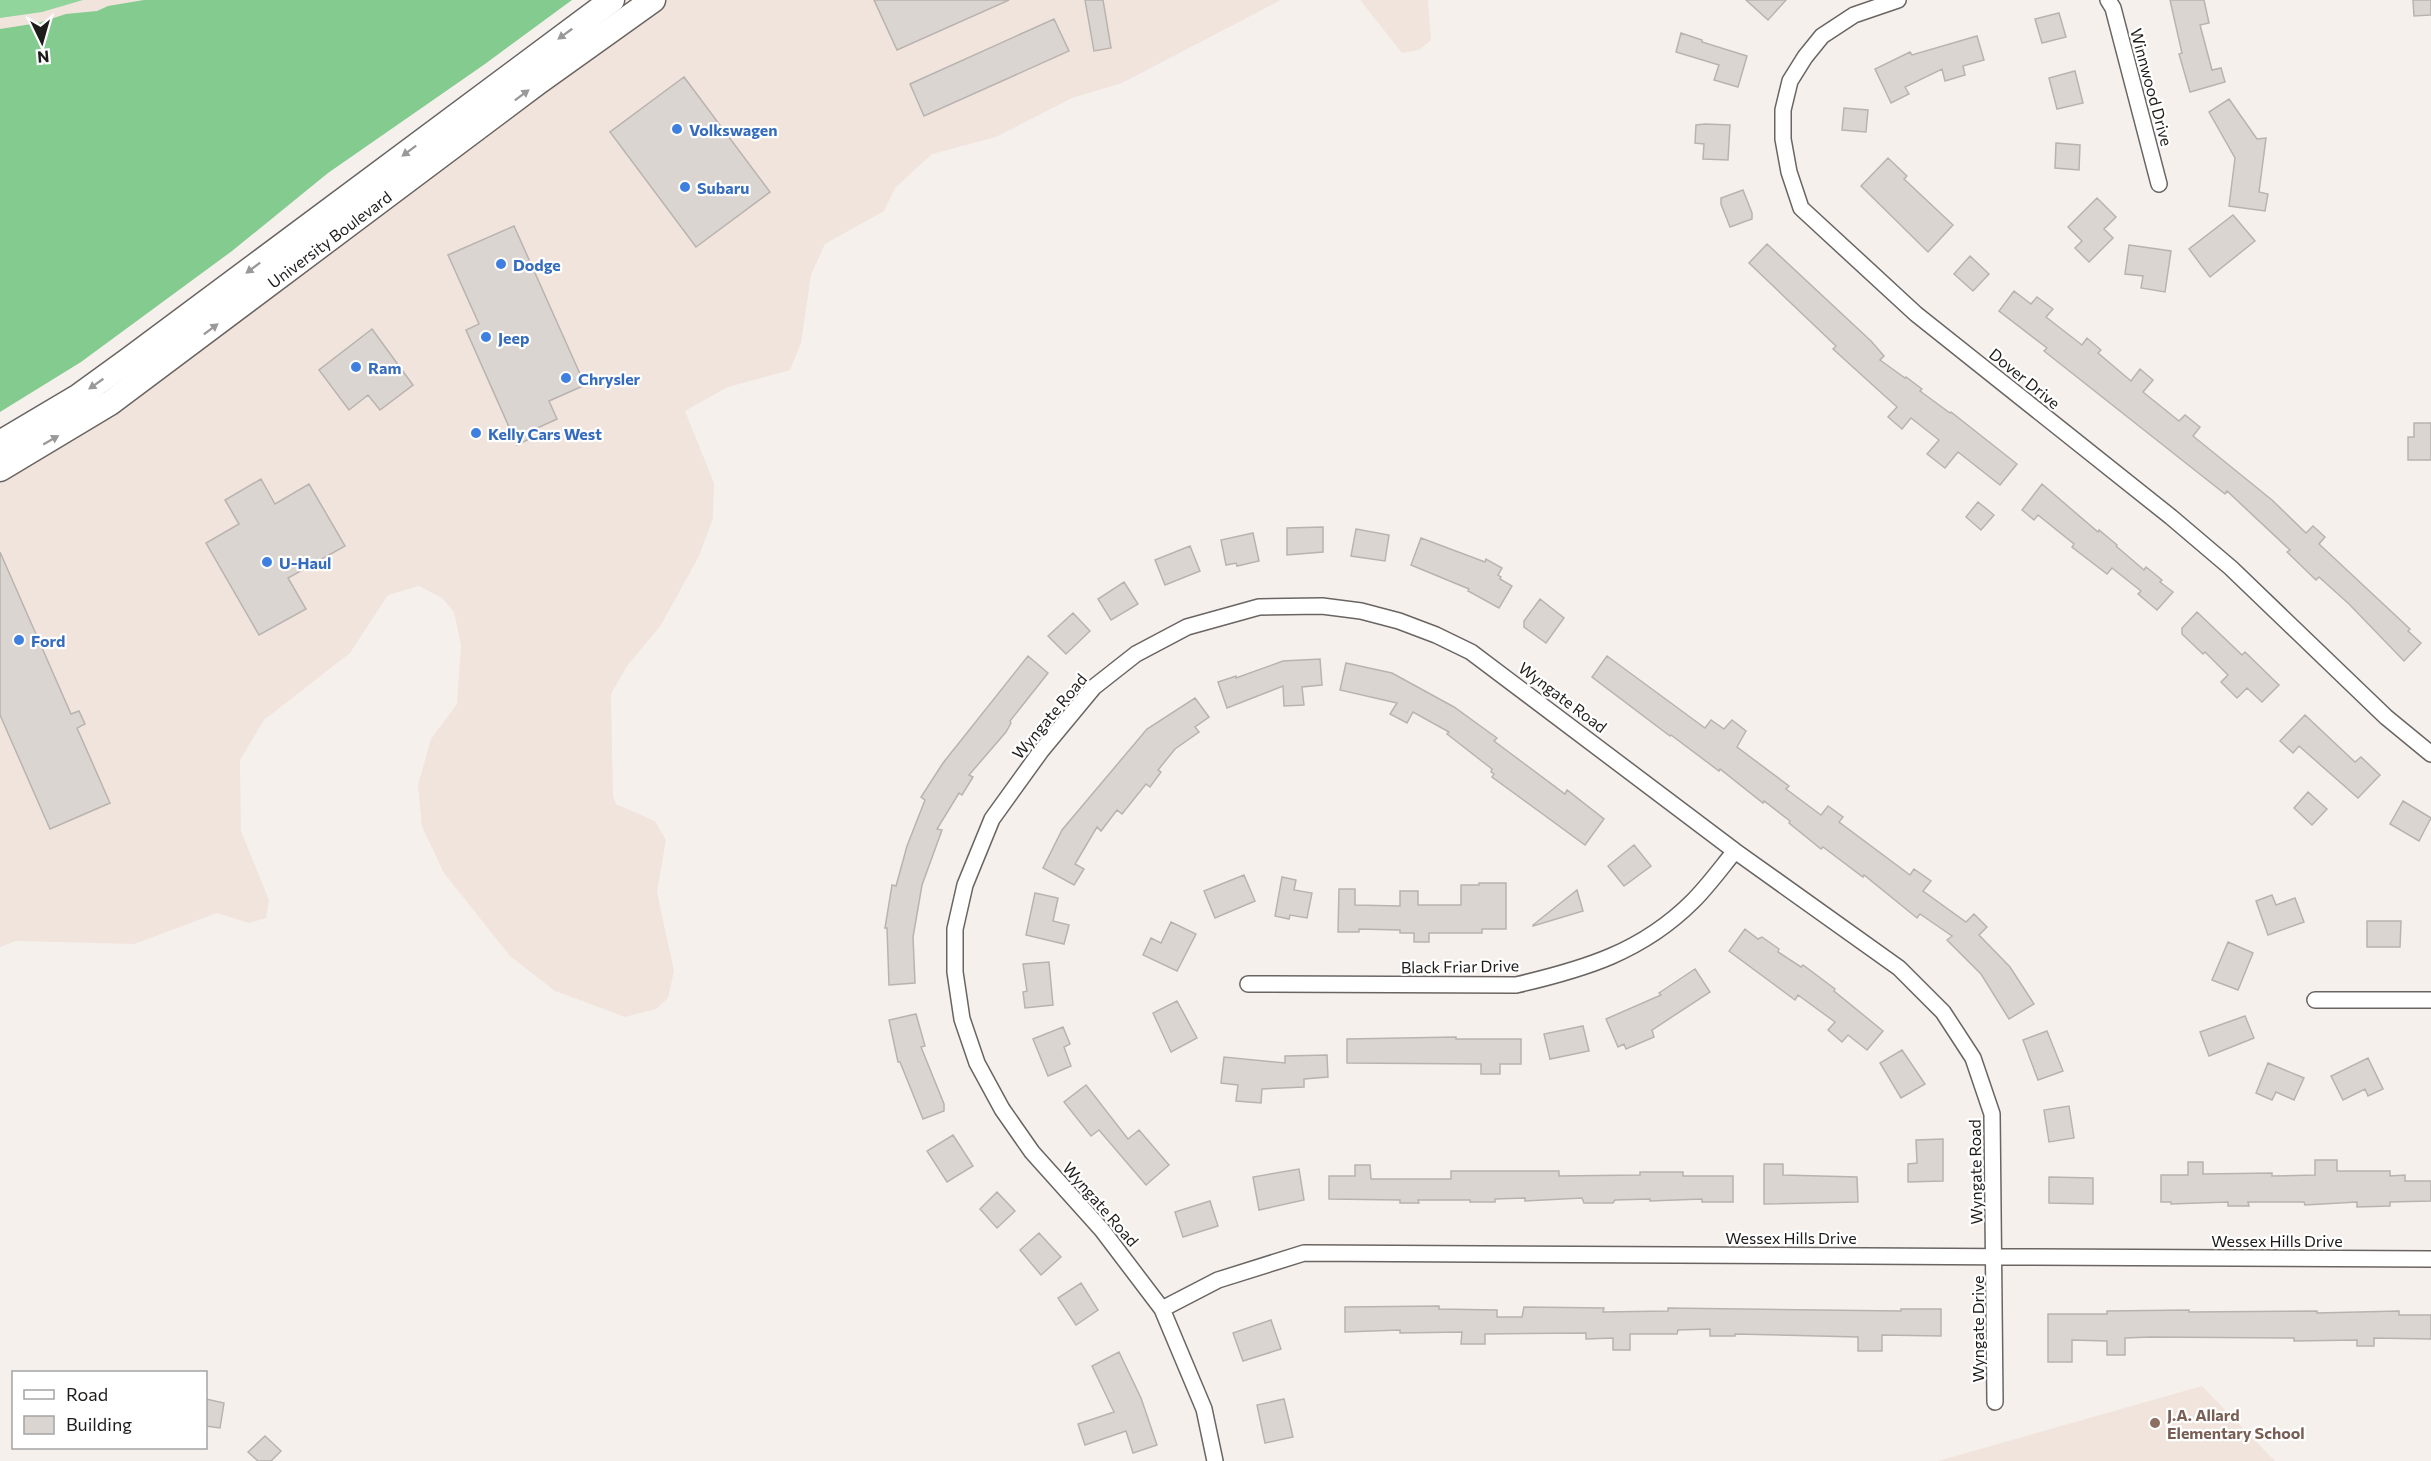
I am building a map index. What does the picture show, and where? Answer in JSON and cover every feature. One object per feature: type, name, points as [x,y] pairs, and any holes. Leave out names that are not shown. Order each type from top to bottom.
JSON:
[{"type":"main road","name":"University Boulevard","points":[[0,443],[79,396],[612,0]]},
{"type":"main road","name":"University Boulevard","points":[[0,469],[116,399],[653,0]]},
{"type":"street","name":"Dover Drive","points":[[1898,0],[1854,15],[1822,36],[1804,57],[1790,81],[1783,110],[1783,139],[1789,172],[1801,208],[1916,314],[2171,517],[2231,568],[2386,717],[2431,754]]},
{"type":"street","name":"Winnwood Drive","points":[[2108,0],[2113,8],[2159,184]]},
{"type":"street","name":"Wyngate Road","points":[[1215,1461],[1204,1409],[1162,1309],[1102,1230],[1032,1152],[1002,1109],[977,1063],[962,1019],[955,972],[954,929],[965,885],[992,819],[1041,751],[1094,687],[1136,654],[1187,627],[1259,607],[1322,606],[1361,611],[1399,621],[1436,635],[1479,657],[1735,851],[1899,968],[1923,989],[1943,1012],[1973,1058],[1992,1114],[1994,1255]]},
{"type":"street","name":"Black Friar Drive","points":[[1248,984],[1516,985],[1553,976],[1595,964],[1640,944],[1693,902],[1735,851]]},
{"type":"street","points":[[2315,1000],[2431,1000]]},
{"type":"street","name":"Wessex Hills Drive","points":[[1162,1309],[1218,1280],[1304,1253],[2431,1259]]},
{"type":"street","name":"Wyngate Drive","points":[[1994,1255],[1995,1402]]},
{"type":"shaded area","points":[[0,0],[202,0],[0,53]]},
{"type":"shaded area","points":[[653,0],[1281,0],[1122,83],[1072,98],[996,137],[932,154],[895,188],[884,211],[825,244],[811,275],[801,343],[790,370],[728,387],[685,411],[714,483],[713,518],[699,556],[661,625],[627,666],[611,694],[613,796],[616,804],[655,821],[666,840],[657,892],[674,971],[668,998],[656,1009],[625,1017],[555,991],[510,956],[444,873],[422,827],[418,785],[431,739],[457,704],[461,645],[454,612],[442,598],[419,586],[388,595],[350,653],[264,720],[240,760],[241,831],[269,900],[266,918],[249,923],[217,913],[134,944],[16,941],[0,947],[0,469]]},
{"type":"shaded area","points":[[1360,0],[1428,0],[1431,40],[1419,50],[1402,53]]},
{"type":"shaded area","name":"J.A. Allard Elementary School","points":[[2202,1386],[2275,1461],[1938,1461]]},
{"type":"green space","points":[[0,0],[83,0],[42,12],[0,18]]},
{"type":"green space","points":[[144,0],[572,0],[485,64],[328,173],[232,251],[81,362],[0,412],[0,29]]},
{"type":"building","points":[[874,0],[1009,0],[897,50]]},
{"type":"building","points":[[1085,0],[1103,0],[1111,48],[1094,51]]},
{"type":"building","points":[[1746,0],[1786,0],[1768,20]]},
{"type":"building","points":[[2170,0],[2204,0],[2209,23],[2200,25],[2212,70],[2221,68],[2225,82],[2190,92],[2179,54],[2182,53]]},
{"type":"building","points":[[2413,0],[2431,0],[2431,15],[2414,16]]},
{"type":"building","points":[[2059,13],[2066,37],[2042,43],[2035,19]]},
{"type":"building","points":[[1054,19],[1069,51],[924,116],[910,84]]},
{"type":"building","points":[[1681,33],[1747,56],[1738,87],[1714,80],[1719,65],[1676,52]]},
{"type":"building","points":[[1977,36],[1984,60],[1963,66],[1965,75],[1945,81],[1942,69],[1905,87],[1909,94],[1891,103],[1875,69],[1910,52],[1912,55]]},
{"type":"building","points":[[2075,71],[2083,103],[2057,109],[2049,78]]},
{"type":"building","points":[[684,77],[770,192],[696,247],[610,132]]},
{"type":"building","points":[[2229,99],[2257,139],[2266,138],[2259,192],[2268,194],[2265,211],[2229,206],[2235,158],[2209,112]]},
{"type":"building","points":[[1844,108],[1868,110],[1866,132],[1842,130]]},
{"type":"building","points":[[1696,125],[1730,125],[1728,160],[1703,159],[1704,144],[1695,143]]},
{"type":"building","points":[[2056,143],[2080,145],[2079,170],[2055,168]]},
{"type":"building","points":[[1888,158],[1907,176],[1904,179],[1953,225],[1928,252],[1861,186]]},
{"type":"building","points":[[1743,190],[1752,219],[1730,227],[1721,198]]},
{"type":"building","points":[[2097,198],[2116,217],[2104,229],[2113,238],[2089,262],[2075,248],[2082,241],[2068,227]]},
{"type":"building","points":[[2233,215],[2255,241],[2210,277],[2189,249]]},
{"type":"building","points":[[514,226],[585,385],[549,401],[557,419],[535,429],[538,435],[517,445],[466,330],[479,324],[448,255]]},
{"type":"building","points":[[1767,244],[1871,341],[1884,356],[1880,360],[1922,389],[1920,391],[1951,412],[2017,464],[2000,485],[1958,452],[1945,468],[1927,454],[1939,440],[1911,418],[1902,429],[1888,417],[1897,407],[1833,349],[1836,346],[1749,263]]},
{"type":"building","points":[[2129,245],[2171,251],[2165,292],[2141,288],[2143,276],[2125,274]]},
{"type":"building","points":[[1970,256],[1989,274],[1973,291],[1954,274]]},
{"type":"building","points":[[2014,291],[2031,304],[2037,297],[2053,309],[2046,317],[2082,345],[2087,338],[2101,350],[2098,353],[2131,381],[2140,369],[2153,380],[2143,392],[2179,421],[2185,415],[2200,427],[2193,436],[2272,500],[2306,533],[2313,526],[2325,537],[2319,544],[2410,629],[2408,631],[2421,643],[2404,661],[2349,604],[2319,577],[2316,580],[2287,552],[2290,550],[2227,491],[2225,494],[2044,351],[2047,348],[1999,311]]},
{"type":"building","points":[[372,329],[413,385],[380,410],[368,395],[349,410],[319,370]]},
{"type":"building","points":[[2414,423],[2431,423],[2431,460],[2408,460],[2408,437],[2414,437]]},
{"type":"building","name":"U-Haul","points":[[261,479],[275,504],[309,484],[345,546],[288,578],[306,609],[259,635],[206,543],[239,524],[225,500]]},
{"type":"building","points":[[2042,484],[2144,570],[2146,567],[2162,580],[2160,582],[2173,592],[2157,610],[2138,594],[2141,591],[2112,568],[2107,574],[2072,547],[2074,544],[2038,515],[2034,520],[2022,510]]},
{"type":"building","points":[[1978,502],[1994,515],[1981,530],[1966,517]]},
{"type":"building","points":[[1323,527],[1323,552],[1287,555],[1287,528]]},
{"type":"building","points":[[1356,529],[1389,535],[1385,561],[1351,556]]},
{"type":"building","points":[[1253,533],[1259,561],[1237,566],[1236,563],[1226,565],[1221,540]]},
{"type":"building","points":[[1421,538],[1485,562],[1486,559],[1502,568],[1498,575],[1500,579],[1512,586],[1499,608],[1468,591],[1469,589],[1411,565]]},
{"type":"building","points":[[1190,546],[1200,571],[1165,585],[1155,560]]},
{"type":"building","name":"Ford","points":[[0,552],[71,714],[79,711],[85,724],[77,728],[110,803],[50,829],[0,715]]},
{"type":"building","points":[[1124,582],[1138,604],[1111,620],[1098,599]]},
{"type":"building","points":[[1540,599],[1564,618],[1546,643],[1524,627],[1524,621]]},
{"type":"building","points":[[2197,612],[2242,655],[2245,652],[2279,685],[2262,702],[2247,688],[2237,698],[2221,682],[2228,675],[2205,652],[2203,654],[2182,634],[2182,628]]},
{"type":"building","points":[[1073,613],[1090,631],[1066,654],[1048,636]]},
{"type":"building","points":[[1028,656],[1048,673],[1010,721],[1006,732],[969,775],[973,777],[962,795],[959,793],[937,829],[942,830],[922,885],[913,937],[915,983],[889,985],[887,928],[885,928],[892,885],[896,886],[907,846],[925,800],[921,797],[943,763]]},
{"type":"building","points":[[1607,656],[1705,728],[1711,720],[1724,729],[1732,720],[1746,731],[1737,747],[1789,786],[1786,789],[1821,815],[1828,806],[1843,817],[1839,822],[1910,875],[1914,869],[1931,881],[1923,891],[1966,922],[1974,914],[1987,927],[1979,935],[2010,967],[2034,1004],[2009,1019],[1981,974],[1947,940],[1952,936],[1920,914],[1917,918],[1864,875],[1863,877],[1823,847],[1821,849],[1764,801],[1763,803],[1720,769],[1719,771],[1670,736],[1592,677]]},
{"type":"building","points":[[1320,659],[1322,685],[1302,687],[1304,705],[1284,706],[1283,686],[1227,708],[1218,682],[1283,661]]},
{"type":"building","points":[[1346,663],[1392,673],[1454,707],[1497,738],[1494,741],[1565,794],[1567,790],[1604,819],[1585,845],[1492,777],[1494,774],[1491,772],[1492,769],[1447,734],[1449,732],[1413,712],[1407,723],[1390,714],[1397,703],[1340,690]]},
{"type":"building","points":[[1195,698],[1209,717],[1195,727],[1199,732],[1175,749],[1158,770],[1161,772],[1150,787],[1146,784],[1122,814],[1117,810],[1101,831],[1097,827],[1075,864],[1084,869],[1074,885],[1043,868],[1062,830],[1147,729]]},
{"type":"building","points":[[2305,715],[2355,762],[2361,757],[2380,775],[2358,798],[2299,746],[2293,753],[2280,741]]},
{"type":"building","points":[[2308,792],[2327,809],[2312,825],[2294,808]]},
{"type":"building","points":[[2403,801],[2431,818],[2419,841],[2390,824]]},
{"type":"building","points":[[1634,845],[1651,866],[1624,886],[1608,866]]},
{"type":"building","points":[[1244,875],[1255,901],[1215,918],[1204,891]]},
{"type":"building","points":[[1282,877],[1296,880],[1294,890],[1312,893],[1307,918],[1290,915],[1289,919],[1275,916]]},
{"type":"building","points":[[1479,883],[1506,883],[1506,929],[1482,929],[1482,933],[1429,933],[1429,942],[1414,942],[1414,933],[1400,933],[1400,930],[1359,929],[1359,932],[1338,932],[1339,889],[1355,889],[1355,905],[1400,906],[1400,891],[1418,891],[1418,905],[1461,905],[1461,885],[1479,885]]},
{"type":"building","points":[[1577,890],[1583,911],[1533,926],[1533,925]]},
{"type":"building","points":[[1035,893],[1058,898],[1053,921],[1069,925],[1064,944],[1026,935]]},
{"type":"building","points":[[2272,895],[2276,905],[2295,898],[2304,922],[2268,935],[2256,901]]},
{"type":"building","points":[[2367,921],[2401,921],[2400,947],[2367,947]]},
{"type":"building","points":[[1171,922],[1196,934],[1177,971],[1143,955],[1151,938],[1161,943]]},
{"type":"building","points":[[1745,929],[1758,939],[1762,937],[1779,949],[1778,952],[1801,967],[1803,965],[1835,989],[1834,991],[1883,1031],[1867,1050],[1848,1035],[1842,1042],[1828,1030],[1835,1022],[1798,995],[1795,1000],[1729,951]]},
{"type":"building","points":[[2228,942],[2253,953],[2238,990],[2212,980]]},
{"type":"building","points":[[1049,962],[1053,1005],[1025,1008],[1023,992],[1027,991],[1023,964]]},
{"type":"building","points":[[1695,969],[1710,992],[1652,1030],[1654,1037],[1626,1049],[1624,1044],[1618,1047],[1606,1019],[1661,995],[1659,993]]},
{"type":"building","points":[[1177,1001],[1197,1038],[1171,1052],[1153,1013]]},
{"type":"building","points":[[916,1014],[925,1046],[921,1047],[944,1104],[944,1111],[923,1119],[900,1062],[898,1062],[889,1020]]},
{"type":"building","points":[[2245,1016],[2254,1038],[2209,1056],[2200,1032]]},
{"type":"building","points":[[1583,1026],[1589,1051],[1550,1059],[1544,1034]]},
{"type":"building","points":[[1063,1027],[1070,1044],[1064,1047],[1071,1066],[1048,1076],[1033,1039]]},
{"type":"building","points":[[2047,1031],[2063,1071],[2038,1080],[2023,1040]]},
{"type":"building","points":[[1456,1037],[1456,1039],[1521,1039],[1521,1064],[1500,1064],[1500,1074],[1481,1074],[1481,1064],[1347,1063],[1347,1039]]},
{"type":"building","points":[[1902,1050],[1925,1084],[1901,1098],[1880,1063]]},
{"type":"building","points":[[1327,1055],[1328,1077],[1304,1079],[1304,1087],[1262,1089],[1261,1103],[1236,1101],[1238,1085],[1221,1083],[1224,1057],[1285,1063],[1285,1056]]},
{"type":"building","points":[[2368,1058],[2383,1089],[2368,1096],[2365,1089],[2343,1100],[2331,1076]]},
{"type":"building","points":[[2268,1063],[2304,1078],[2294,1100],[2276,1092],[2272,1100],[2256,1093]]},
{"type":"building","points":[[1086,1085],[1128,1139],[1139,1130],[1169,1165],[1146,1185],[1099,1130],[1091,1136],[1064,1102]]},
{"type":"building","points":[[2069,1106],[2074,1138],[2049,1142],[2044,1110]]},
{"type":"building","points":[[953,1135],[973,1166],[947,1182],[927,1151]]},
{"type":"building","points":[[1943,1139],[1943,1181],[1908,1182],[1908,1164],[1917,1163],[1916,1140]]},
{"type":"building","points":[[2315,1160],[2337,1160],[2337,1171],[2390,1171],[2390,1176],[2405,1175],[2405,1181],[2431,1181],[2431,1201],[2390,1202],[2390,1206],[2357,1207],[2357,1202],[2305,1205],[2304,1202],[2248,1202],[2249,1206],[2228,1206],[2228,1202],[2171,1204],[2171,1202],[2161,1202],[2161,1175],[2188,1175],[2188,1162],[2203,1162],[2203,1174],[2272,1173],[2272,1176],[2315,1175]]},
{"type":"building","points":[[1764,1164],[1783,1164],[1783,1175],[1857,1177],[1858,1202],[1764,1204]]},
{"type":"building","points":[[1355,1165],[1370,1165],[1371,1179],[1451,1179],[1451,1171],[1559,1171],[1559,1176],[1683,1172],[1683,1176],[1733,1176],[1733,1202],[1702,1202],[1702,1199],[1650,1201],[1650,1199],[1584,1203],[1582,1198],[1525,1201],[1525,1198],[1495,1199],[1495,1202],[1418,1200],[1419,1203],[1400,1203],[1400,1200],[1329,1199],[1329,1176],[1355,1176]]},
{"type":"building","points":[[1299,1169],[1304,1200],[1259,1210],[1253,1177]]},
{"type":"building","points":[[2049,1177],[2093,1178],[2093,1204],[2049,1203]]},
{"type":"building","points":[[997,1192],[1015,1211],[997,1228],[980,1209]]},
{"type":"building","points":[[1210,1201],[1218,1226],[1183,1237],[1175,1212]]},
{"type":"building","points":[[1039,1233],[1061,1257],[1041,1275],[1020,1250]]},
{"type":"building","points":[[1081,1283],[1098,1310],[1076,1325],[1058,1298]]},
{"type":"building","points":[[1439,1306],[1439,1309],[1497,1310],[1497,1317],[1522,1317],[1524,1307],[1604,1308],[1603,1312],[1668,1311],[1668,1308],[1901,1311],[1901,1309],[1941,1309],[1941,1336],[1882,1335],[1882,1351],[1858,1351],[1858,1337],[1735,1334],[1735,1336],[1710,1336],[1710,1329],[1678,1330],[1677,1334],[1630,1334],[1630,1350],[1613,1350],[1613,1338],[1586,1339],[1586,1333],[1485,1334],[1485,1344],[1461,1344],[1462,1332],[1400,1333],[1400,1330],[1345,1332],[1345,1307]]},
{"type":"building","points":[[2189,1310],[2189,1312],[2317,1311],[2317,1313],[2399,1311],[2399,1315],[2431,1315],[2431,1339],[2374,1338],[2374,1346],[2357,1346],[2357,1340],[2125,1338],[2125,1355],[2107,1355],[2107,1341],[2072,1340],[2072,1362],[2048,1362],[2048,1314]]},
{"type":"building","points":[[1271,1320],[1281,1349],[1243,1361],[1233,1333]]},
{"type":"building","points":[[1119,1352],[1141,1398],[1157,1445],[1133,1453],[1126,1431],[1085,1445],[1078,1424],[1114,1412],[1092,1366]]},
{"type":"building","points":[[207,1399],[224,1403],[220,1428],[207,1426]]},
{"type":"building","points":[[1284,1399],[1293,1437],[1265,1443],[1257,1405]]},
{"type":"building","points":[[265,1436],[281,1451],[271,1461],[258,1461],[248,1452]]},
{"type":"place","name":"Volkswagen","points":[[677,129]]},
{"type":"place","name":"Subaru","points":[[685,187]]},
{"type":"place","name":"Dodge","points":[[501,264]]},
{"type":"place","name":"Jeep","points":[[486,337]]},
{"type":"place","name":"Ram","points":[[356,367]]},
{"type":"place","name":"Chrysler","points":[[566,378]]},
{"type":"place","name":"Kelly Cars West","points":[[476,433]]},
{"type":"place","name":"U-Haul","points":[[267,562]]},
{"type":"place","name":"Ford","points":[[19,640]]},
{"type":"place","name":"J.A. Allard Elementary School","points":[[2155,1423]]}]
